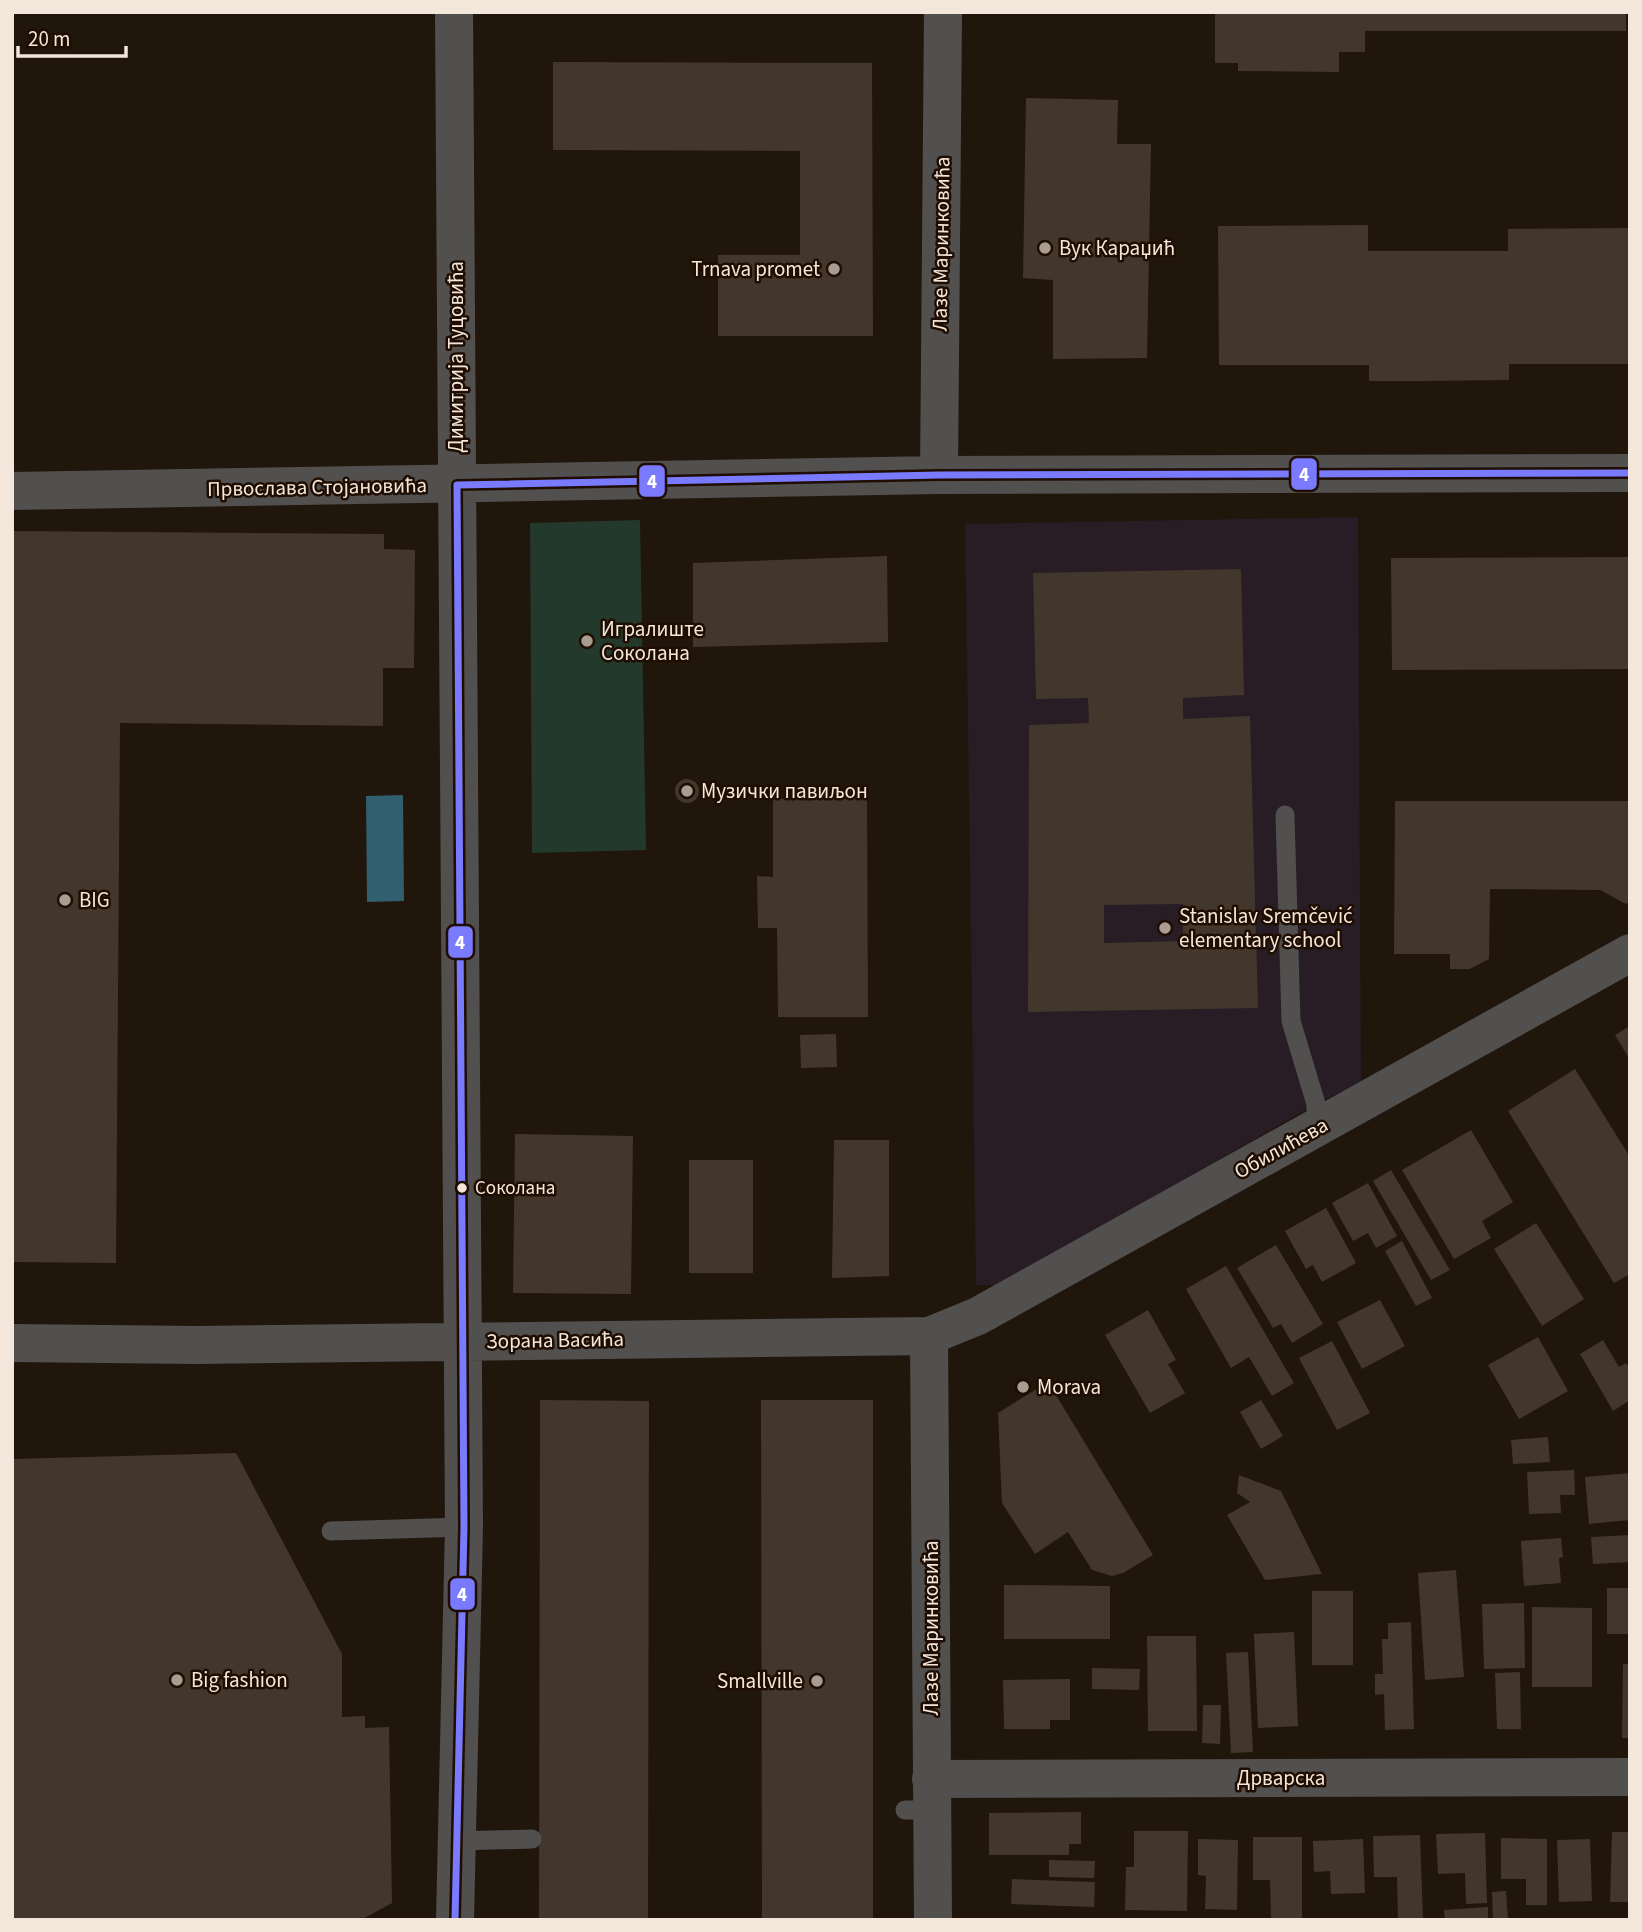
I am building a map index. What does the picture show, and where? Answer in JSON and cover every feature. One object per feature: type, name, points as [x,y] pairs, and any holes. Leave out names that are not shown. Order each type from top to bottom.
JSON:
[{"type":"street","name":"Димитрија Туцовића","points":[[454,12],[464,1527],[455,1920]]},
{"type":"street","name":"Лазе Маринковића","points":[[939,475],[943,12]]},
{"type":"street","name":"Првослава Стојановића","points":[[12,491],[939,475],[1630,473]]},
{"type":"street","name":"Обилићева","points":[[929,1336],[978,1316],[1630,953]]},
{"type":"street","name":"Лазе Маринковића","points":[[929,1336],[923,1800],[933,1920]]},
{"type":"street","name":"Зорана Васића","points":[[12,1343],[197,1345],[929,1336]]},
{"type":"street","name":"Дрварска","points":[[923,1800],[1630,1777]]},
{"type":"lane","points":[[1285,815],[1291,1021],[1316,1104],[1317,1128]]},
{"type":"lane","points":[[331,1531],[464,1527]]},
{"type":"lane","points":[[456,1841],[532,1839]]},
{"type":"shaded area","name":"Stanislav Sremčević elementary school","points":[[1358,517],[1361,1082],[1316,1104],[999,1285],[976,1285],[965,524]]},
{"type":"green space","name":"Игралиште Соколана","points":[[640,520],[646,850],[532,853],[530,523]]},
{"type":"water","points":[[403,795],[404,901],[367,902],[366,796]]},
{"type":"building","points":[[1215,12],[1626,12],[1626,31],[1365,31],[1365,52],[1339,52],[1339,72],[1238,71],[1238,63],[1215,63]]},
{"type":"building","points":[[553,62],[872,63],[873,336],[718,336],[718,255],[800,255],[800,151],[553,150]]},
{"type":"building","points":[[1026,98],[1118,100],[1117,144],[1151,144],[1147,358],[1053,359],[1053,280],[1023,278]]},
{"type":"building","points":[[1368,225],[1368,251],[1508,251],[1508,229],[1630,228],[1630,364],[1509,364],[1509,380],[1424,381],[1369,381],[1369,365],[1219,365],[1218,226]]},
{"type":"building","name":"BIG","points":[[12,531],[384,534],[384,549],[415,550],[414,668],[383,668],[383,726],[120,723],[116,1263],[12,1262]]},
{"type":"building","points":[[887,556],[888,642],[693,647],[693,563]]},
{"type":"building","points":[[1630,557],[1630,669],[1392,670],[1391,558]]},
{"type":"building","points":[[1241,569],[1244,695],[1183,698],[1183,719],[1250,716],[1258,1008],[1028,1012],[1029,725],[1089,723],[1088,698],[1036,699],[1033,573]],"holes":[[[1183,904],[1183,941],[1104,943],[1104,905]]]},
{"type":"building","name":"Музички павиљон","points":[[687,779],[696,782],[699,791],[696,800],[687,803],[678,800],[675,791],[678,782]]},
{"type":"building","points":[[867,798],[868,1017],[778,1017],[777,928],[758,928],[757,876],[773,877],[773,799]]},
{"type":"building","points":[[1395,801],[1630,801],[1630,901],[1626,904],[1600,890],[1490,889],[1489,959],[1470,969],[1450,969],[1450,954],[1394,954]]},
{"type":"building","points":[[1630,1026],[1630,1060],[1615,1035]]},
{"type":"building","points":[[836,1034],[837,1067],[801,1068],[800,1035]]},
{"type":"building","points":[[1575,1069],[1630,1157],[1630,1274],[1614,1283],[1508,1111]]},
{"type":"building","points":[[1471,1130],[1513,1202],[1482,1221],[1491,1238],[1454,1259],[1402,1170]]},
{"type":"building","points":[[515,1134],[633,1136],[631,1294],[513,1293]]},
{"type":"building","points":[[834,1140],[889,1140],[889,1276],[832,1278]]},
{"type":"building","points":[[689,1160],[753,1160],[753,1273],[689,1273]]},
{"type":"building","points":[[1391,1170],[1450,1270],[1431,1280],[1373,1181]]},
{"type":"building","points":[[1368,1183],[1397,1236],[1376,1248],[1368,1233],[1353,1241],[1332,1203]]},
{"type":"building","points":[[1326,1208],[1356,1263],[1322,1282],[1313,1265],[1306,1269],[1285,1231]]},
{"type":"building","points":[[1536,1223],[1584,1299],[1542,1326],[1494,1249]]},
{"type":"building","points":[[1402,1241],[1432,1298],[1416,1306],[1385,1251]]},
{"type":"building","points":[[1276,1245],[1323,1324],[1292,1343],[1281,1324],[1273,1328],[1237,1268]]},
{"type":"building","points":[[1226,1266],[1294,1383],[1272,1396],[1249,1357],[1231,1368],[1186,1289]]},
{"type":"building","points":[[1380,1300],[1405,1346],[1362,1369],[1337,1322]]},
{"type":"building","points":[[1148,1310],[1176,1360],[1168,1364],[1185,1393],[1150,1413],[1105,1335]]},
{"type":"building","points":[[1538,1337],[1568,1391],[1519,1419],[1488,1365]]},
{"type":"building","points":[[1603,1340],[1619,1367],[1626,1363],[1630,1369],[1630,1400],[1613,1411],[1580,1354]]},
{"type":"building","points":[[1332,1341],[1370,1413],[1337,1430],[1299,1358]]},
{"type":"building","points":[[1048,1382],[1153,1555],[1123,1573],[1112,1576],[1092,1570],[1068,1532],[1035,1554],[1002,1503],[998,1413]]},
{"type":"building","points":[[540,1400],[649,1401],[648,1920],[539,1920]]},
{"type":"building","name":"Smallville","points":[[761,1400],[873,1400],[873,1920],[762,1920]]},
{"type":"building","points":[[1261,1400],[1283,1436],[1261,1449],[1240,1412]]},
{"type":"building","points":[[1548,1437],[1550,1462],[1513,1464],[1511,1440]]},
{"type":"building","name":"Big fashion","points":[[236,1453],[342,1654],[342,1717],[365,1716],[365,1728],[389,1727],[392,1903],[361,1920],[12,1920],[12,1459]]},
{"type":"building","points":[[1574,1470],[1575,1495],[1560,1495],[1561,1513],[1529,1514],[1527,1472]]},
{"type":"building","points":[[1630,1473],[1630,1520],[1589,1524],[1585,1477]]},
{"type":"building","points":[[1239,1475],[1281,1491],[1322,1574],[1265,1580],[1227,1515],[1250,1502],[1237,1493]]},
{"type":"building","points":[[1630,1535],[1630,1562],[1593,1564],[1591,1537]]},
{"type":"building","points":[[1561,1538],[1561,1583],[1524,1586],[1521,1541]]},
{"type":"building","points":[[1456,1570],[1464,1677],[1425,1680],[1418,1573]]},
{"type":"building","points":[[1004,1585],[1110,1586],[1110,1639],[1004,1639]]},
{"type":"building","points":[[1607,1588],[1630,1588],[1630,1634],[1607,1634]]},
{"type":"building","points":[[1312,1591],[1353,1591],[1353,1665],[1312,1665]]},
{"type":"building","points":[[1524,1603],[1525,1668],[1484,1669],[1482,1604]]},
{"type":"building","points":[[1532,1607],[1592,1608],[1592,1687],[1532,1687]]},
{"type":"building","points":[[1411,1622],[1414,1729],[1385,1730],[1384,1694],[1375,1695],[1375,1674],[1383,1674],[1382,1639],[1388,1639],[1388,1623]]},
{"type":"building","points":[[1294,1632],[1298,1726],[1258,1728],[1254,1634]]},
{"type":"building","points":[[1147,1636],[1196,1636],[1197,1731],[1148,1731]]},
{"type":"building","points":[[1248,1652],[1253,1752],[1231,1753],[1226,1653]]},
{"type":"building","points":[[1623,1664],[1630,1664],[1630,1738],[1622,1738]]},
{"type":"building","points":[[1092,1668],[1140,1669],[1139,1690],[1092,1689]]},
{"type":"building","points":[[1520,1672],[1521,1729],[1497,1729],[1495,1673]]},
{"type":"building","points":[[1070,1679],[1070,1720],[1050,1720],[1050,1729],[1004,1729],[1003,1680]]},
{"type":"building","points":[[1203,1705],[1221,1705],[1220,1744],[1202,1743]]},
{"type":"building","points":[[1081,1812],[1081,1844],[1069,1844],[1069,1855],[989,1855],[989,1813]]},
{"type":"building","points":[[1134,1831],[1188,1831],[1187,1911],[1125,1910],[1126,1867],[1134,1867]]},
{"type":"building","points":[[1612,1832],[1630,1832],[1630,1902],[1610,1902]]},
{"type":"building","points":[[1485,1833],[1487,1903],[1466,1904],[1465,1873],[1438,1874],[1436,1834]]},
{"type":"building","points":[[1420,1835],[1423,1920],[1398,1920],[1397,1877],[1374,1877],[1373,1836]]},
{"type":"building","points":[[1253,1837],[1302,1837],[1302,1920],[1271,1920],[1270,1880],[1253,1880]]},
{"type":"building","points":[[1501,1838],[1547,1839],[1547,1905],[1526,1905],[1526,1879],[1501,1879]]},
{"type":"building","points":[[1198,1839],[1238,1840],[1237,1910],[1205,1909],[1206,1876],[1198,1875]]},
{"type":"building","points":[[1363,1839],[1365,1893],[1331,1894],[1330,1871],[1314,1872],[1313,1841]]},
{"type":"building","points":[[1590,1839],[1592,1901],[1559,1902],[1557,1840]]},
{"type":"building","points":[[1049,1860],[1095,1861],[1094,1878],[1049,1877]]},
{"type":"building","points":[[1012,1879],[1095,1882],[1094,1907],[1011,1904]]},
{"type":"building","points":[[1506,1891],[1508,1920],[1493,1920],[1492,1892]]},
{"type":"building","points":[[1488,1907],[1488,1920],[1445,1920],[1444,1910]]},
{"type":"transit line","name":"4","points":[[455,1920],[464,1527],[457,485],[939,475],[1630,473]]},
{"type":"place","name":"Вук Караџић","points":[[1045,248]]},
{"type":"place","name":"Trnava promet","points":[[834,269]]},
{"type":"place","name":"Игралиште Соколана","points":[[587,641]]},
{"type":"place","name":"Музички павиљон","points":[[687,791]]},
{"type":"place","name":"BIG","points":[[65,900]]},
{"type":"place","name":"Stanislav Sremčević elementary school","points":[[1165,928]]},
{"type":"place","name":"Соколана","points":[[462,1188]]},
{"type":"place","name":"Morava","points":[[1023,1387]]},
{"type":"place","name":"Big fashion","points":[[177,1680]]},
{"type":"place","name":"Smallville","points":[[817,1681]]}]
